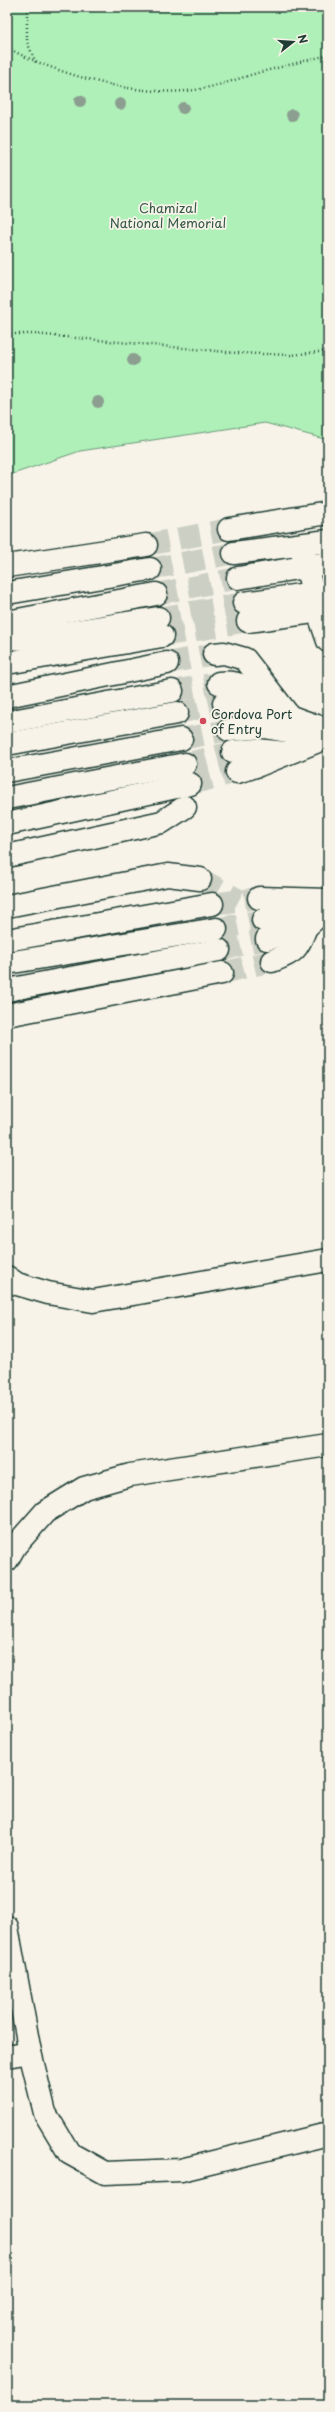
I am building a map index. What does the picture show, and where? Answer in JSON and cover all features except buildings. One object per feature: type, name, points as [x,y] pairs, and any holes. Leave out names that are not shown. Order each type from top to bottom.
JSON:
[{"type":"main road","points":[[229,529],[328,513]]},
{"type":"main road","points":[[234,553],[328,541]]},
{"type":"main road","points":[[7,566],[146,545]]},
{"type":"main road","points":[[301,545],[306,567],[322,602],[328,641]]},
{"type":"main road","points":[[238,578],[328,563]]},
{"type":"main road","points":[[7,593],[150,568]]},
{"type":"main road","points":[[7,622],[156,594]]},
{"type":"main road","points":[[246,612],[322,602]]},
{"type":"main road","points":[[7,638],[26,639],[160,627],[7,663]]},
{"type":"main road","points":[[214,654],[224,653],[245,659],[282,714]]},
{"type":"main road","points":[[7,696],[167,663]]},
{"type":"main road","points":[[221,693],[229,682],[243,685],[282,714],[308,725],[328,731]]},
{"type":"main road","points":[[7,722],[172,691]]},
{"type":"main road","points":[[7,744],[177,712]]},
{"type":"main road","points":[[229,730],[251,726],[292,732],[328,731]]},
{"type":"main road","points":[[235,762],[257,750],[286,753],[328,737]]},
{"type":"main road","points":[[7,771],[181,738]]},
{"type":"main road","points":[[7,798],[187,774],[7,824]]},
{"type":"main road","points":[[7,856],[162,822],[185,807]]},
{"type":"main road","points":[[7,906],[168,875],[200,879]]},
{"type":"main road","points":[[258,898],[328,901]]},
{"type":"main road","points":[[306,928],[265,929],[328,901]]},
{"type":"main road","points":[[7,940],[212,904]]},
{"type":"main road","points":[[272,961],[291,954],[299,945],[306,928],[328,907]]},
{"type":"main road","points":[[7,963],[218,940],[7,990]]},
{"type":"main road","points":[[7,1015],[222,973]]},
{"type":"main road","points":[[7,1278],[17,1284],[48,1293],[93,1301],[328,1260]]},
{"type":"main road","points":[[7,1560],[15,1546],[45,1512],[84,1488],[130,1475],[328,1445]]},
{"type":"main road","points":[[7,1927],[30,2052],[45,2113],[69,2153],[105,2174],[181,2170],[328,2134]]},
{"type":"main road","points":[[7,2056],[30,2052]]},
{"type":"path","points":[[27,7],[27,42],[36,63]]},
{"type":"path","points":[[7,48],[36,63],[76,75],[143,90],[186,91],[219,84],[328,55]]},
{"type":"path","points":[[7,334],[34,334],[244,353],[291,355],[328,351]]},
{"type":"green space","name":"Chamizal National Memorial","points":[[7,7],[328,7],[328,440],[265,423],[80,451],[7,476]]},
{"type":"tunnel","points":[[146,545],[229,529]]},
{"type":"tunnel","points":[[150,569],[234,553]]},
{"type":"tunnel","points":[[156,594],[238,578]]},
{"type":"tunnel","points":[[158,618],[244,603]]},
{"type":"tunnel","points":[[162,636],[248,621]]},
{"type":"tunnel","points":[[167,663],[214,654]]},
{"type":"tunnel","points":[[172,691],[219,683]]},
{"type":"tunnel","points":[[177,713],[224,703]]},
{"type":"tunnel","points":[[181,739],[229,730]]},
{"type":"tunnel","points":[[185,764],[233,752]]},
{"type":"tunnel","points":[[190,784],[237,772]]},
{"type":"tunnel","points":[[200,879],[239,900]]},
{"type":"tunnel","points":[[212,904],[259,898]]},
{"type":"tunnel","points":[[216,929],[263,920]]},
{"type":"tunnel","points":[[219,950],[267,939]]},
{"type":"tunnel","points":[[222,973],[272,961]]},
{"type":"place","name":"Cordova Port of Entry","points":[[203,721]]}]
